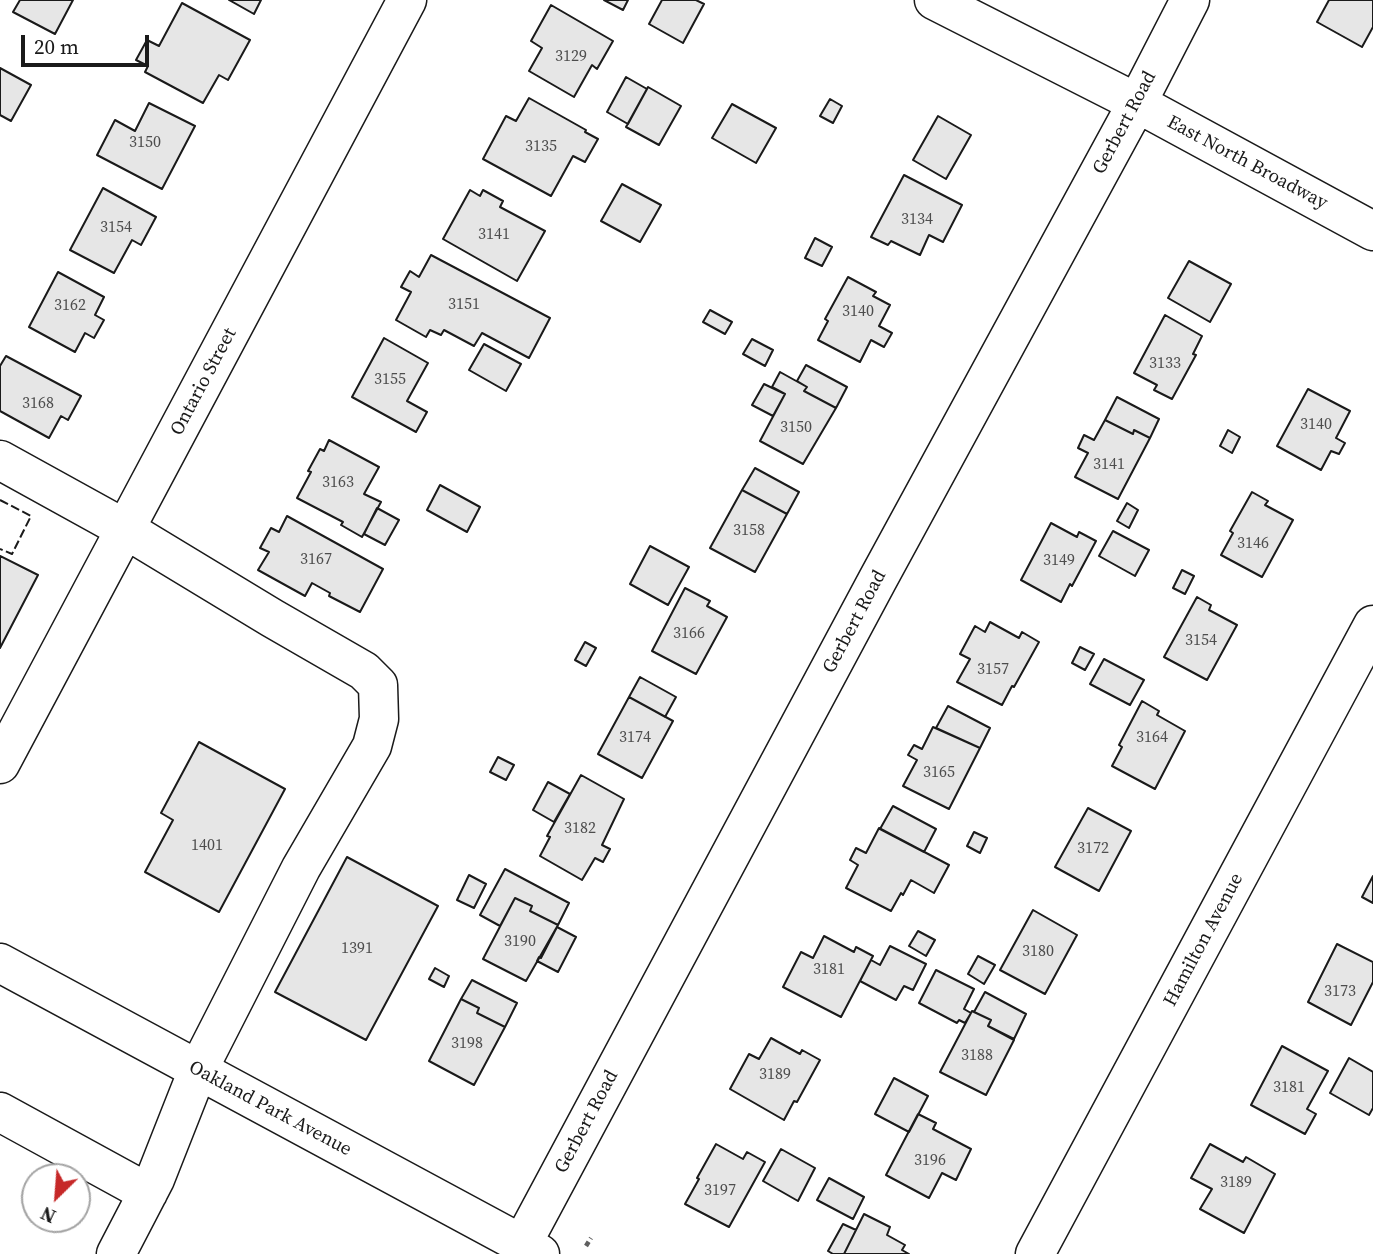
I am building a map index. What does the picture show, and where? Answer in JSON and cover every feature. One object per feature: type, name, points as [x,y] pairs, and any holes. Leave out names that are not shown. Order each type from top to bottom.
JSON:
[{"type":"street","name":"Ontario Street","points":[[0,764],[407,0]]},
{"type":"street","name":"East North Broadway","points":[[934,0],[1137,103],[1373,231]]},
{"type":"street","name":"Gerbert Road","points":[[531,1249],[858,616],[1137,103],[1190,0]]},
{"type":"street","points":[[0,460],[125,529],[364,671],[378,685],[379,719],[372,746],[301,868],[198,1070],[155,1179],[116,1254]]},
{"type":"street","name":"Hamilton Avenue","points":[[1035,1254],[1373,625]]},
{"type":"street","name":"Oakland Park Avenue","points":[[0,963],[531,1249]]},
{"type":"street","points":[[0,1112],[148,1193]]},
{"type":"path","points":[[586,1246],[591,1238]]},
{"type":"building","points":[[20,0],[73,0],[55,34],[13,12]]},
{"type":"building","points":[[229,0],[261,0],[254,14]]},
{"type":"building","points":[[604,0],[628,0],[623,10]]},
{"type":"building","points":[[662,0],[696,0],[704,4],[683,43],[649,24]]},
{"type":"building","points":[[1329,0],[1373,0],[1373,27],[1362,47],[1317,22]]},
{"type":"building","points":[[182,3],[250,40],[228,80],[219,75],[203,103],[145,72],[148,66],[136,60],[147,40],[159,46]]},
{"type":"building","points":[[551,5],[613,41],[597,69],[592,65],[574,97],[529,71],[542,48],[531,41]]},
{"type":"building","points":[[0,68],[31,85],[11,121],[0,115]]},
{"type":"building","points":[[626,77],[647,89],[628,124],[607,112]]},
{"type":"building","points":[[648,87],[681,106],[659,145],[626,127]]},
{"type":"building","points":[[529,98],[598,139],[585,162],[573,156],[551,196],[483,159],[506,116],[516,121]]},
{"type":"building","points":[[830,99],[842,106],[833,123],[820,116]]},
{"type":"building","points":[[149,103],[195,126],[162,189],[97,155],[115,120],[135,131]]},
{"type":"building","points":[[732,104],[776,128],[756,163],[712,138]]},
{"type":"building","points":[[938,116],[971,135],[946,179],[913,160]]},
{"type":"building","points":[[904,175],[962,205],[943,242],[929,235],[920,255],[891,241],[888,245],[871,237]]},
{"type":"building","points":[[622,184],[661,205],[640,242],[601,221]]},
{"type":"building","points":[[103,188],[156,217],[141,245],[132,240],[114,273],[70,250]]},
{"type":"building","points":[[470,190],[480,196],[483,190],[503,201],[500,207],[545,231],[517,281],[443,239]]},
{"type":"building","points":[[815,238],[832,247],[822,266],[805,258]]},
{"type":"building","points":[[431,255],[550,318],[529,358],[482,333],[474,346],[444,330],[441,335],[430,330],[426,337],[396,320],[411,292],[401,287],[410,271],[419,277]]},
{"type":"building","points":[[1189,261],[1231,284],[1210,322],[1168,298]]},
{"type":"building","points":[[58,272],[104,297],[95,315],[104,320],[94,338],[85,333],[75,352],[29,327]]},
{"type":"building","points":[[848,277],[876,292],[873,296],[890,305],[879,326],[892,333],[884,347],[871,340],[860,362],[818,340],[828,321],[825,319]]},
{"type":"building","points":[[710,310],[732,322],[725,334],[703,322]]},
{"type":"building","points":[[1165,315],[1202,336],[1193,354],[1196,355],[1172,399],[1154,390],[1157,385],[1134,373]]},
{"type":"building","points":[[384,338],[428,363],[407,401],[427,412],[416,432],[352,397]]},
{"type":"building","points":[[752,339],[773,350],[765,366],[743,354]]},
{"type":"building","points":[[484,344],[521,364],[506,391],[469,370]]},
{"type":"building","points":[[6,356],[81,396],[68,420],[61,416],[49,438],[0,411],[0,366]]},
{"type":"building","points":[[806,365],[847,387],[836,408],[804,391],[807,387],[797,381]]},
{"type":"building","points":[[780,372],[807,387],[804,391],[836,408],[803,464],[760,441],[785,394],[772,387]]},
{"type":"building","points":[[764,384],[785,394],[773,416],[752,405]]},
{"type":"building","points":[[1308,389],[1350,411],[1336,438],[1345,443],[1339,454],[1331,451],[1321,470],[1277,446]]},
{"type":"building","points":[[1117,397],[1159,419],[1150,438],[1134,430],[1133,434],[1105,420]]},
{"type":"building","points":[[1105,420],[1133,434],[1134,430],[1150,438],[1118,499],[1075,477],[1088,453],[1078,448],[1084,435],[1094,440]]},
{"type":"building","points":[[1228,430],[1240,437],[1232,453],[1220,446]]},
{"type":"building","points":[[329,440],[379,467],[364,494],[381,502],[362,537],[341,525],[343,522],[297,498],[320,449],[324,451]]},
{"type":"building","points":[[755,468],[799,492],[787,514],[742,490]]},
{"type":"building","points":[[440,485],[480,507],[467,532],[427,510]]},
{"type":"building","points":[[742,490],[787,514],[755,572],[710,548]]},
{"type":"building","points":[[1252,492],[1268,501],[1265,505],[1293,520],[1262,577],[1221,555],[1233,533],[1230,531]]},
{"type":"building","points":[[1127,503],[1138,510],[1129,528],[1117,521]]},
{"type":"building","points":[[377,508],[399,520],[385,545],[364,534]]},
{"type":"building","points":[[287,516],[383,569],[360,612],[329,596],[330,593],[312,583],[305,596],[258,570],[269,552],[260,548],[271,528],[279,532]]},
{"type":"building","points":[[1051,523],[1077,537],[1079,532],[1096,541],[1061,602],[1021,580]]},
{"type":"building","points":[[1113,531],[1149,550],[1135,576],[1099,556]]},
{"type":"building","points":[[650,546],[689,567],[668,605],[630,584]]},
{"type":"building","points":[[0,556],[38,575],[0,648]]},
{"type":"building","points":[[1182,570],[1194,576],[1185,594],[1173,588]]},
{"type":"building","points":[[685,588],[710,601],[707,606],[727,617],[696,674],[652,651]]},
{"type":"building","points":[[1197,597],[1211,605],[1209,610],[1237,625],[1207,680],[1164,657]]},
{"type":"building","points":[[990,622],[1019,638],[1022,632],[1039,642],[1002,705],[957,682],[970,659],[960,654],[975,626],[985,632]]},
{"type":"building","points":[[585,642],[596,648],[586,666],[575,660]]},
{"type":"building","points":[[1080,647],[1094,654],[1085,670],[1072,663]]},
{"type":"building","points":[[1104,659],[1144,680],[1130,705],[1090,684]]},
{"type":"building","points":[[640,677],[676,697],[665,717],[629,697]]},
{"type":"building","points":[[629,697],[673,721],[642,778],[598,754]]},
{"type":"building","points":[[1142,701],[1159,711],[1157,715],[1185,731],[1155,789],[1112,766],[1122,747],[1119,745]]},
{"type":"building","points":[[948,706],[990,728],[980,748],[936,728]]},
{"type":"building","points":[[933,727],[980,748],[949,809],[903,786],[917,760],[908,755],[914,745],[922,749]]},
{"type":"building","points":[[199,742],[285,789],[219,912],[145,872],[173,820],[161,813]]},
{"type":"building","points":[[498,757],[514,765],[506,780],[490,772]]},
{"type":"building","points":[[581,775],[624,799],[602,845],[610,849],[603,862],[595,858],[582,880],[540,856],[550,837],[547,836]]},
{"type":"building","points":[[548,782],[570,794],[554,822],[533,810]]},
{"type":"building","points":[[893,806],[936,829],[924,852],[880,829]]},
{"type":"building","points":[[1088,808],[1131,831],[1099,891],[1055,867]]},
{"type":"building","points":[[879,828],[949,865],[934,893],[911,880],[891,911],[846,888],[858,865],[850,860],[856,848],[866,853]]},
{"type":"building","points":[[974,832],[987,838],[980,853],[967,846]]},
{"type":"building","points":[[347,857],[438,906],[366,1040],[275,992]]},
{"type":"building","points":[[505,869],[569,903],[558,925],[530,911],[532,906],[515,898],[500,926],[480,915]]},
{"type":"building","points":[[469,875],[486,884],[474,908],[457,900]]},
{"type":"building","points":[[1373,876],[1373,903],[1362,897]]},
{"type":"building","points":[[515,898],[532,906],[530,911],[558,925],[526,981],[483,959]]},
{"type":"building","points":[[1033,910],[1077,935],[1045,994],[1000,970]]},
{"type":"building","points":[[557,927],[576,937],[558,972],[537,961]]},
{"type":"building","points":[[918,931],[935,940],[926,956],[909,946]]},
{"type":"building","points":[[824,936],[854,952],[856,947],[873,956],[841,1017],[783,987],[801,952],[813,958]]},
{"type":"building","points":[[1337,944],[1373,962],[1373,982],[1351,1025],[1308,1002]]},
{"type":"building","points":[[890,946],[926,964],[913,990],[904,986],[896,1000],[860,981],[871,960],[880,965]]},
{"type":"building","points":[[978,956],[995,965],[984,984],[968,974]]},
{"type":"building","points":[[435,968],[449,976],[444,987],[429,979]]},
{"type":"building","points":[[936,970],[974,989],[964,1009],[971,1013],[965,1023],[959,1020],[957,1023],[919,1003]]},
{"type":"building","points":[[472,980],[517,1003],[505,1027],[477,1013],[479,1008],[461,999]]},
{"type":"building","points":[[985,992],[1026,1014],[1014,1039],[988,1026],[991,1020],[974,1012]]},
{"type":"building","points":[[461,999],[479,1008],[477,1013],[505,1027],[474,1085],[429,1061]]},
{"type":"building","points":[[972,1011],[991,1020],[988,1026],[1014,1040],[986,1095],[940,1072]]},
{"type":"building","points":[[771,1038],[800,1054],[802,1050],[820,1060],[784,1120],[730,1089],[749,1054],[759,1059]]},
{"type":"building","points":[[1282,1046],[1328,1071],[1307,1109],[1316,1114],[1305,1134],[1251,1105]]},
{"type":"building","points":[[1349,1058],[1373,1072],[1373,1108],[1369,1115],[1330,1093]]},
{"type":"building","points":[[894,1078],[928,1096],[909,1132],[875,1114]]},
{"type":"building","points":[[918,1114],[936,1123],[933,1129],[971,1149],[956,1180],[942,1173],[929,1198],[886,1175]]},
{"type":"building","points":[[716,1144],[743,1159],[747,1152],[765,1162],[729,1227],[685,1204]]},
{"type":"building","points":[[1210,1144],[1243,1162],[1246,1157],[1275,1174],[1244,1233],[1200,1209],[1212,1189],[1191,1178]]},
{"type":"building","points":[[781,1149],[815,1168],[798,1201],[763,1181]]},
{"type":"building","points":[[829,1178],[864,1197],[853,1219],[817,1200]]},
{"type":"building","points":[[864,1214],[890,1227],[887,1235],[905,1245],[902,1250],[909,1254],[844,1254]]},
{"type":"building","points":[[843,1224],[856,1230],[844,1254],[833,1254],[828,1251]]},
{"type":"fence","points":[[0,500],[31,516],[12,554],[0,549]]}]
